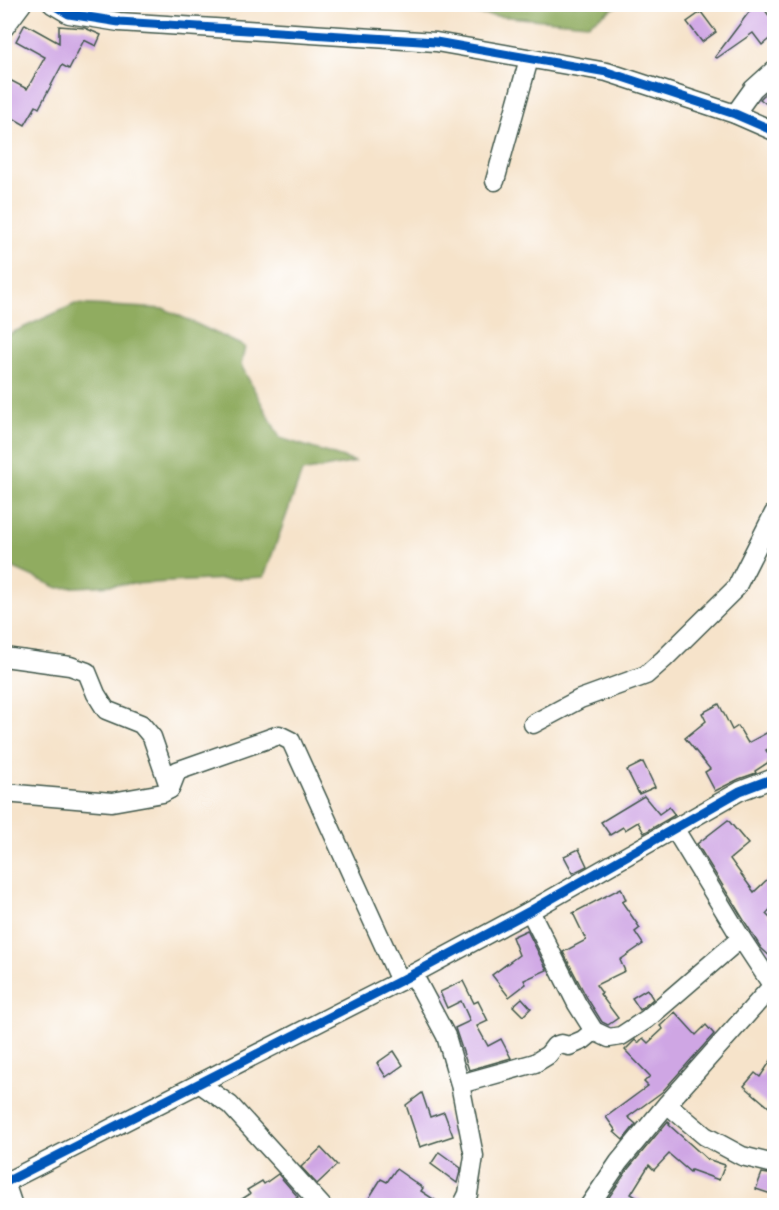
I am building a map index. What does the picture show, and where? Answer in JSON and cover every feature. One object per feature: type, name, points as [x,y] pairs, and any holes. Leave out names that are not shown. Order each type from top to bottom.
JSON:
[{"type":"street","points":[[4,28],[22,4]]},
{"type":"street","points":[[52,4],[69,14],[119,21],[436,42],[607,72],[735,114],[774,131]]},
{"type":"street","points":[[495,181],[529,59]]},
{"type":"street","points":[[735,114],[753,89],[774,70]]},
{"type":"street","points":[[533,724],[580,699],[646,675],[736,588],[774,513]]},
{"type":"street","points":[[4,657],[70,666],[87,672],[106,710],[141,724],[152,736],[170,789]]},
{"type":"street","points":[[4,793],[112,802],[164,793],[170,789],[177,771],[183,768],[279,735],[291,741],[406,977],[446,1036],[460,1084],[474,1156],[468,1194],[462,1206]]},
{"type":"street","points":[[13,1206],[5,1182],[406,977],[530,911],[740,791],[774,778]]},
{"type":"street","points":[[589,1206],[619,1162],[667,1104],[774,986],[741,938],[674,828]]},
{"type":"street","points":[[530,911],[577,1004],[594,1031],[609,1038],[621,1036],[647,1019],[673,999],[741,938]]},
{"type":"street","points":[[460,1084],[535,1063],[548,1056],[555,1046],[561,1044],[569,1046],[583,1040],[594,1031]]},
{"type":"street","points":[[199,1083],[230,1105],[322,1206]]},
{"type":"street","points":[[667,1104],[705,1136],[742,1156],[774,1164]]},
{"type":"green space","points":[[458,4],[619,5],[588,24],[461,13]]},
{"type":"green space","points":[[75,304],[165,309],[245,347],[241,365],[280,438],[356,462],[302,472],[264,577],[58,588],[5,564],[5,336]]},
{"type":"building","points":[[755,4],[761,4],[774,23],[774,35],[762,45],[753,33],[717,58],[715,57]]},
{"type":"building","points":[[701,12],[716,32],[702,42],[687,22]]},
{"type":"building","points":[[25,24],[59,43],[59,26],[85,28],[101,35],[96,46],[84,40],[69,69],[62,65],[39,108],[36,106],[25,125],[4,113],[4,77],[27,89],[45,57],[16,41]]},
{"type":"building","points":[[769,90],[774,94],[774,98],[769,106],[760,99]]},
{"type":"building","points":[[719,704],[732,730],[738,726],[748,743],[770,731],[774,746],[766,750],[772,760],[755,771],[756,773],[715,791],[705,772],[710,769],[685,738],[706,721],[702,713]]},
{"type":"building","points":[[643,762],[655,787],[639,794],[627,770]]},
{"type":"building","points":[[644,796],[659,814],[669,807],[675,815],[644,833],[638,822],[610,835],[601,822]]},
{"type":"building","points":[[728,820],[748,844],[730,859],[754,892],[774,873],[774,905],[766,914],[774,922],[774,960],[761,948],[697,844]]},
{"type":"building","points":[[579,849],[587,866],[573,873],[564,856]]},
{"type":"building","points":[[621,888],[626,900],[622,902],[640,928],[635,932],[643,944],[620,960],[625,971],[596,985],[618,1018],[608,1025],[602,1022],[587,998],[563,952],[586,940],[573,913]]},
{"type":"building","points":[[527,930],[547,970],[524,980],[526,984],[509,997],[492,975],[519,955],[512,937]]},
{"type":"building","points":[[463,981],[474,1003],[478,1001],[488,1021],[477,1026],[488,1046],[501,1039],[511,1058],[469,1070],[455,1028],[470,1021],[461,1001],[447,1008],[440,992]]},
{"type":"building","points":[[647,989],[653,999],[640,1010],[632,998]]},
{"type":"building","points":[[522,998],[531,1008],[523,1016],[513,1006]]},
{"type":"building","points":[[675,1012],[696,1035],[706,1025],[714,1034],[662,1092],[628,1117],[636,1124],[623,1140],[614,1132],[616,1131],[606,1117],[648,1086],[644,1082],[650,1076],[625,1050],[635,1040],[638,1043],[643,1038],[648,1043],[663,1029],[660,1026]]},
{"type":"building","points":[[394,1051],[403,1065],[386,1077],[377,1063]]},
{"type":"building","points":[[774,1056],[774,1099],[770,1108],[744,1086],[755,1073],[760,1077]]},
{"type":"building","points":[[422,1093],[430,1117],[444,1112],[453,1136],[420,1147],[406,1105]]},
{"type":"building","points":[[668,1121],[669,1125],[707,1159],[725,1165],[719,1180],[691,1170],[690,1172],[669,1154],[654,1170],[649,1165],[631,1194],[651,1206],[603,1206],[628,1169]]},
{"type":"building","points":[[321,1148],[337,1165],[317,1184],[301,1167]]},
{"type":"building","points":[[439,1152],[461,1168],[457,1183],[431,1164]]},
{"type":"building","points":[[396,1169],[423,1188],[421,1191],[444,1206],[364,1206],[381,1179],[387,1182]]},
{"type":"building","points":[[762,1173],[774,1175],[774,1195],[756,1189]]},
{"type":"building","points":[[278,1174],[298,1197],[292,1201],[296,1206],[231,1206],[250,1194],[247,1190],[262,1181],[264,1184]]},
{"type":"cycle path","points":[[52,4],[69,14],[119,22],[436,42],[607,72],[735,114],[774,131]]},
{"type":"cycle path","points":[[4,1183],[400,981],[530,911],[740,791],[774,778]]}]
